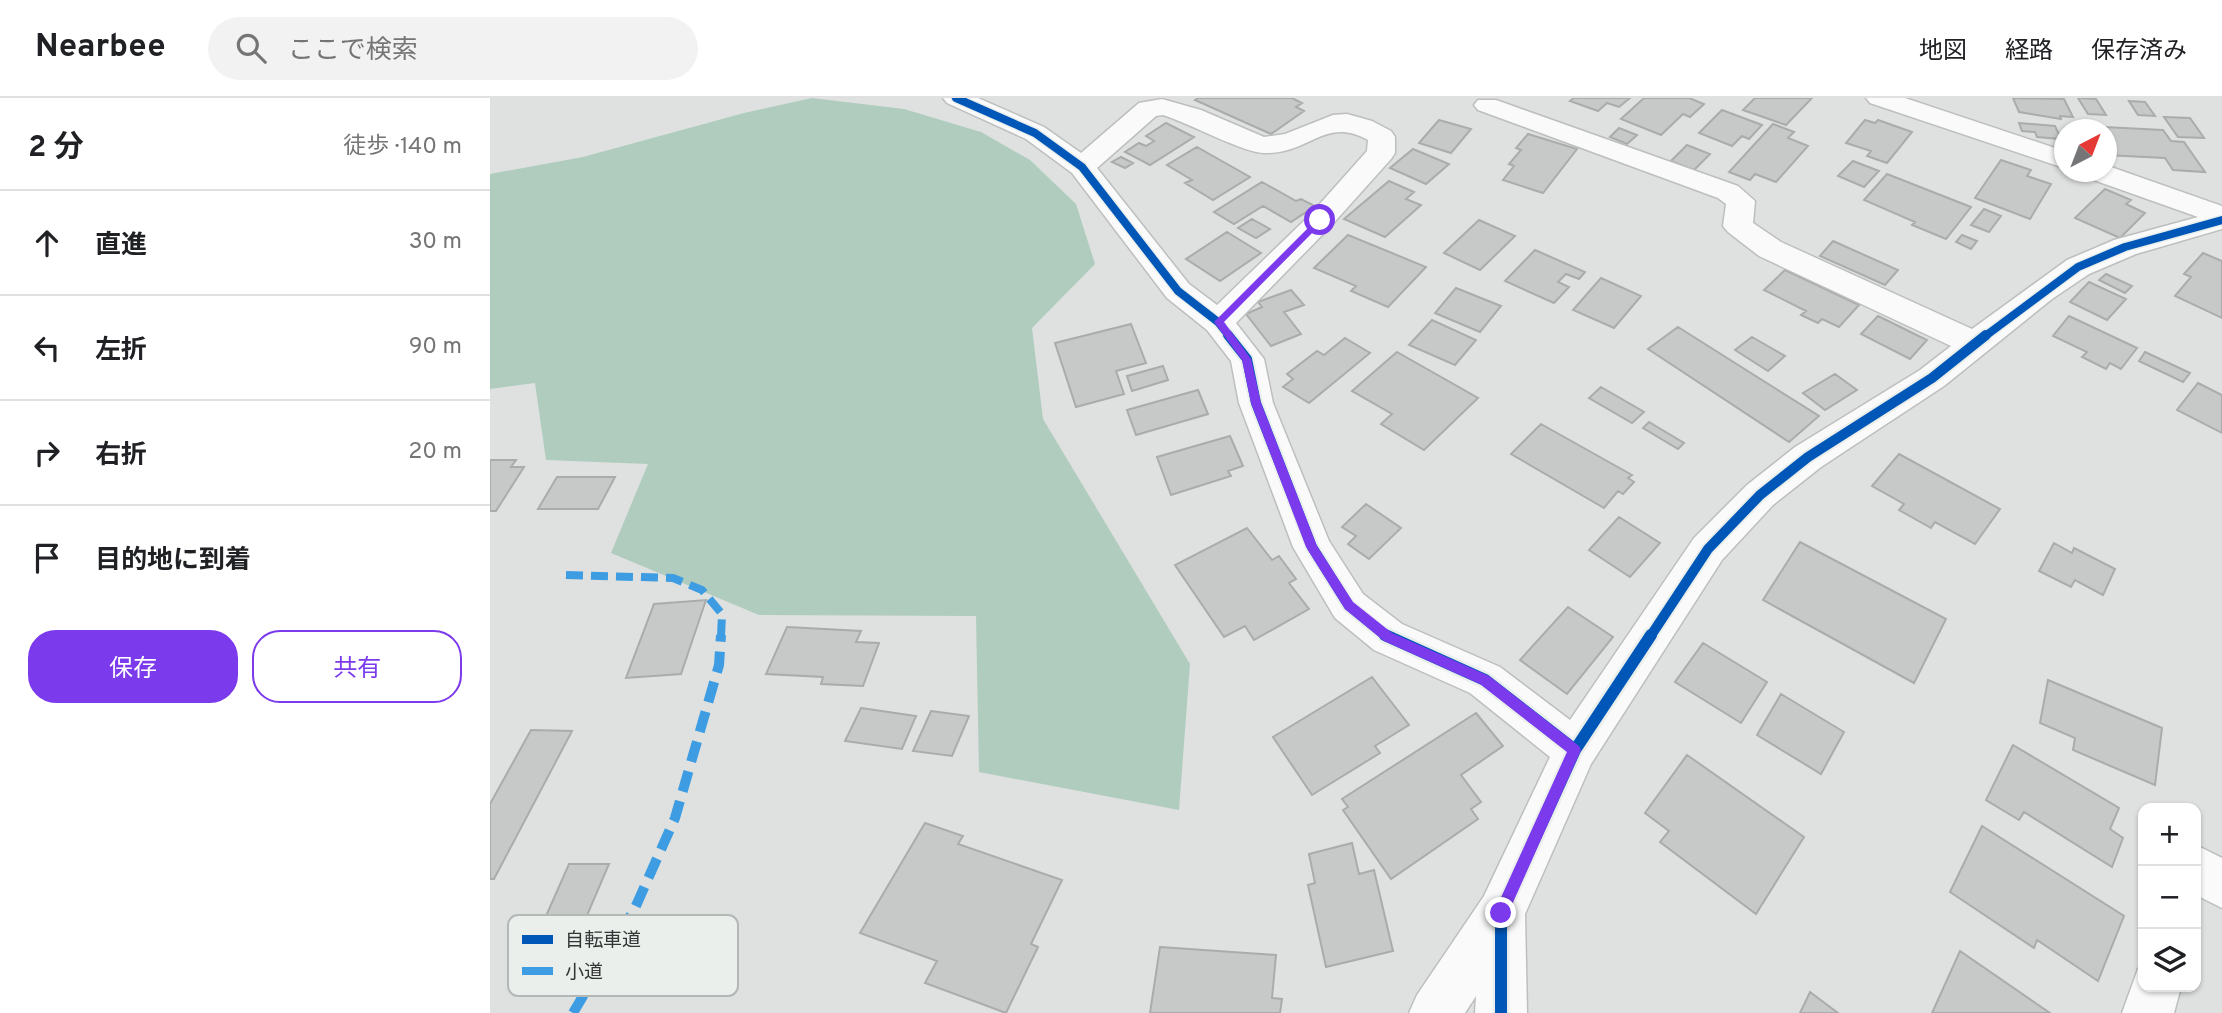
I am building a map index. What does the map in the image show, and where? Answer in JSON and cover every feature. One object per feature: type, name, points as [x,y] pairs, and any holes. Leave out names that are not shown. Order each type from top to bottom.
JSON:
[{"type":"street","points":[[956,98],[1035,133],[1082,167],[1178,290],[1218,322],[1247,359],[1256,403],[1312,547],[1349,606],[1388,637],[1485,680],[1575,750]]},
{"type":"street","points":[[1879,98],[1988,132],[2054,156]]},
{"type":"street","points":[[1971,98],[1988,132]]},
{"type":"street","points":[[1487,105],[1728,192],[1741,201],[1738,226],[1770,249],[1975,344]]},
{"type":"street","points":[[1082,167],[1148,109],[1162,107],[1264,146],[1287,140],[1321,120],[1342,115],[1367,122],[1382,137],[1381,153],[1320,220],[1218,322]]},
{"type":"street","points":[[2117,179],[2222,218]]},
{"type":"street","points":[[1435,1013],[1501,913],[1575,750],[1708,549],[1760,495],[1808,457],[1932,378],[2078,267],[2125,247],[2222,218]]},
{"type":"street","points":[[2201,872],[2222,884]]},
{"type":"street","points":[[1501,913],[1501,1013]]},
{"type":"street","points":[[2148,1013],[2154,992]]},
{"type":"green space","points":[[812,98],[904,109],[981,132],[1030,160],[1076,204],[1095,264],[1032,328],[1043,419],[1190,664],[1179,810],[979,772],[976,616],[759,615],[611,553],[648,464],[546,460],[535,383],[490,389],[490,174],[583,157],[744,113]]},
{"type":"building","points":[[1292,98],[1302,103],[1296,107],[1304,111],[1271,134],[1195,100]]},
{"type":"building","points":[[1574,98],[1630,98],[1619,107],[1607,103],[1598,111],[1570,101]]},
{"type":"building","points":[[1644,98],[1689,98],[1704,104],[1690,117],[1683,114],[1661,135],[1621,119]]},
{"type":"building","points":[[1755,98],[1812,98],[1786,125],[1743,110]]},
{"type":"building","points":[[2013,98],[2064,99],[2073,117],[2060,116],[2061,119],[2019,112]]},
{"type":"building","points":[[2078,98],[2096,99],[2106,115],[2088,114]]},
{"type":"building","points":[[2129,101],[2145,102],[2155,116],[2138,115]]},
{"type":"building","points":[[1722,110],[1762,125],[1749,139],[1742,136],[1732,146],[1699,133]]},
{"type":"building","points":[[2164,117],[2190,118],[2204,138],[2178,137]]},
{"type":"building","points":[[1439,120],[1471,129],[1451,153],[1419,143]]},
{"type":"building","points":[[1865,120],[1875,123],[1878,120],[1912,132],[1887,163],[1867,156],[1871,151],[1846,143]]},
{"type":"building","points":[[1166,123],[1194,137],[1150,165],[1125,152],[1139,143],[1146,146],[1154,141],[1146,136]]},
{"type":"building","points":[[2019,123],[2054,126],[2054,138],[2037,137],[2035,132],[2022,131]]},
{"type":"building","points":[[1773,124],[1794,132],[1788,138],[1808,146],[1776,182],[1755,174],[1750,180],[1729,172]]},
{"type":"building","points":[[1619,128],[1637,135],[1627,144],[1610,137]]},
{"type":"building","points":[[2117,128],[2163,130],[2171,141],[2184,142],[2205,172],[2173,170],[2165,158],[2117,156]]},
{"type":"building","points":[[1528,134],[1577,149],[1543,193],[1503,180],[1514,166],[1509,164],[1521,150],[1516,148]]},
{"type":"building","points":[[1687,145],[1710,154],[1694,170],[1671,161]]},
{"type":"building","points":[[1197,147],[1250,177],[1213,200],[1185,183],[1192,180],[1167,165]]},
{"type":"building","points":[[1413,149],[1449,164],[1426,184],[1390,168]]},
{"type":"building","points":[[1121,157],[1133,163],[1125,168],[1112,162]]},
{"type":"building","points":[[2001,160],[2031,170],[2027,176],[2051,184],[2030,219],[1975,198]]},
{"type":"building","points":[[1853,161],[1879,171],[1864,187],[1838,176]]},
{"type":"building","points":[[1887,174],[1971,207],[1946,239],[1864,200]]},
{"type":"building","points":[[1389,181],[1414,192],[1406,199],[1421,205],[1385,237],[1344,219]]},
{"type":"building","points":[[1262,182],[1296,201],[1301,199],[1315,206],[1291,222],[1263,206],[1234,224],[1214,212]]},
{"type":"building","points":[[2105,189],[2131,200],[2126,204],[2145,213],[2120,238],[2075,218]]},
{"type":"building","points":[[1984,209],[2001,216],[1989,232],[1971,225]]},
{"type":"building","points":[[1252,219],[1270,229],[1256,238],[1238,228]]},
{"type":"building","points":[[1479,220],[1515,236],[1480,270],[1444,253]]},
{"type":"building","points":[[1227,232],[1261,253],[1220,281],[1186,259]]},
{"type":"building","points":[[1348,235],[1426,267],[1388,307],[1351,291],[1356,286],[1314,268]]},
{"type":"building","points":[[1962,235],[1977,241],[1971,249],[1956,242]]},
{"type":"building","points":[[1833,241],[1898,270],[1885,285],[1820,256]]},
{"type":"building","points":[[1535,250],[1585,272],[1579,279],[1566,274],[1558,282],[1569,287],[1554,303],[1505,281]]},
{"type":"building","points":[[2203,253],[2222,261],[2222,318],[2175,296],[2191,277],[2184,274]]},
{"type":"building","points":[[1785,270],[1859,305],[1839,327],[1822,319],[1818,323],[1801,315],[1806,311],[1764,290]]},
{"type":"building","points":[[2106,274],[2132,286],[2125,293],[2099,280]]},
{"type":"building","points":[[1601,278],[1641,296],[1614,328],[1573,310]]},
{"type":"building","points":[[2089,282],[2126,299],[2107,320],[2070,302]]},
{"type":"building","points":[[1456,288],[1501,306],[1480,332],[1435,313]]},
{"type":"building","points":[[1291,290],[1304,305],[1284,312],[1301,334],[1271,346],[1246,314],[1262,307],[1258,302]]},
{"type":"building","points":[[1878,316],[1927,340],[1910,359],[1861,334]]},
{"type":"building","points":[[2069,316],[2137,348],[2121,369],[2110,363],[2106,369],[2082,357],[2087,352],[2053,336]]},
{"type":"building","points":[[1432,320],[1476,340],[1455,365],[1409,345]]},
{"type":"building","points":[[1131,324],[1146,363],[1116,371],[1124,394],[1076,407],[1055,343]]},
{"type":"building","points":[[1678,327],[1819,416],[1789,442],[1648,349]]},
{"type":"building","points":[[1752,337],[1785,356],[1768,371],[1735,350]]},
{"type":"building","points":[[1345,338],[1370,353],[1309,403],[1283,387],[1293,379],[1287,374],[1317,351],[1324,355]]},
{"type":"building","points":[[1397,352],[1478,398],[1424,450],[1381,424],[1392,414],[1352,391]]},
{"type":"building","points":[[2145,352],[2190,373],[2183,382],[2139,361]]},
{"type":"building","points":[[1163,366],[1168,380],[1132,391],[1127,376]]},
{"type":"building","points":[[1835,374],[1857,390],[1825,410],[1803,393]]},
{"type":"building","points":[[2198,383],[2222,395],[2222,433],[2177,410]]},
{"type":"building","points":[[1601,387],[1644,412],[1632,423],[1589,398]]},
{"type":"building","points":[[1198,390],[1208,414],[1136,435],[1127,410]]},
{"type":"building","points":[[1649,422],[1684,443],[1678,449],[1643,428]]},
{"type":"building","points":[[1541,424],[1632,475],[1628,478],[1634,482],[1623,494],[1618,491],[1604,508],[1511,454]]},
{"type":"building","points":[[1230,436],[1243,466],[1228,471],[1231,476],[1171,495],[1157,457]]},
{"type":"building","points":[[1899,454],[2000,509],[1975,544],[1935,522],[1931,528],[1899,510],[1904,504],[1872,486]]},
{"type":"building","points":[[490,460],[516,460],[511,467],[524,467],[496,511],[490,511]]},
{"type":"building","points":[[557,477],[615,477],[598,509],[538,509]]},
{"type":"building","points":[[1366,504],[1401,528],[1369,559],[1348,544],[1356,536],[1342,527]]},
{"type":"building","points":[[1619,517],[1660,543],[1630,577],[1589,550]]},
{"type":"building","points":[[1247,528],[1272,560],[1279,556],[1296,579],[1289,583],[1309,609],[1254,640],[1245,626],[1224,637],[1175,565]]},
{"type":"building","points":[[1800,542],[1946,619],[1914,683],[1763,600]]},
{"type":"building","points":[[2054,543],[2072,553],[2074,548],[2115,569],[2103,595],[2075,580],[2071,587],[2039,571]]},
{"type":"building","points":[[706,600],[681,674],[626,678],[654,604]]},
{"type":"building","points":[[1568,607],[1613,637],[1567,694],[1520,660]]},
{"type":"building","points":[[787,627],[861,631],[856,642],[879,643],[863,686],[821,684],[823,677],[766,674]]},
{"type":"building","points":[[1703,643],[1767,682],[1741,723],[1675,682]]},
{"type":"building","points":[[1372,677],[1409,725],[1375,746],[1380,753],[1312,795],[1273,737]]},
{"type":"building","points":[[2048,680],[2162,728],[2155,785],[2073,750],[2075,738],[2040,723]]},
{"type":"building","points":[[1781,694],[1844,732],[1821,774],[1757,735]]},
{"type":"building","points":[[861,708],[916,716],[902,749],[845,741]]},
{"type":"building","points":[[931,711],[969,716],[952,756],[913,751]]},
{"type":"building","points":[[1476,713],[1503,746],[1461,775],[1481,802],[1471,809],[1478,819],[1391,879],[1343,810],[1348,807],[1342,799]]},
{"type":"building","points":[[531,730],[572,731],[494,879],[490,879],[490,804]]},
{"type":"building","points":[[2013,745],[2119,808],[2110,829],[2123,838],[2112,867],[2024,812],[2019,820],[1986,800]]},
{"type":"building","points":[[1687,755],[1804,837],[1756,914],[1660,842],[1669,831],[1645,813]]},
{"type":"building","points":[[925,823],[963,836],[958,844],[1062,880],[1031,944],[1038,947],[1006,1013],[925,983],[937,961],[860,933]]},
{"type":"building","points":[[1982,826],[2124,916],[2098,981],[2037,940],[2034,948],[1950,892]]},
{"type":"building","points":[[1352,843],[1359,874],[1374,870],[1393,951],[1326,967],[1308,885],[1315,883],[1309,854]]},
{"type":"building","points":[[569,864],[609,864],[587,915],[546,915]]},
{"type":"building","points":[[1160,947],[1276,955],[1272,998],[1282,999],[1280,1013],[1150,1013]]},
{"type":"building","points":[[1960,951],[2050,1013],[1932,1013]]},
{"type":"building","points":[[1810,992],[1838,1013],[1800,1013]]},
{"type":"marked path","points":[[566,575],[673,578],[702,590],[722,614],[719,665],[675,818],[631,915]]},
{"type":"marked path","points":[[573,1013],[583,996]]},
{"type":"cycle path","points":[[956,98],[1035,133],[1082,167],[1178,291],[1218,322],[1247,359],[1256,403],[1312,547],[1349,606],[1388,637],[1485,680],[1575,750]]},
{"type":"cycle path","points":[[1501,1013],[1501,913],[1575,750],[1708,549],[1760,495],[1808,457],[1932,378],[2041,292],[2078,267],[2125,247],[2222,220]]},
{"type":"route","points":[[1320,220],[1218,322],[1247,359],[1256,403],[1312,547],[1349,606],[1388,637],[1485,680],[1575,750],[1501,913]]}]
